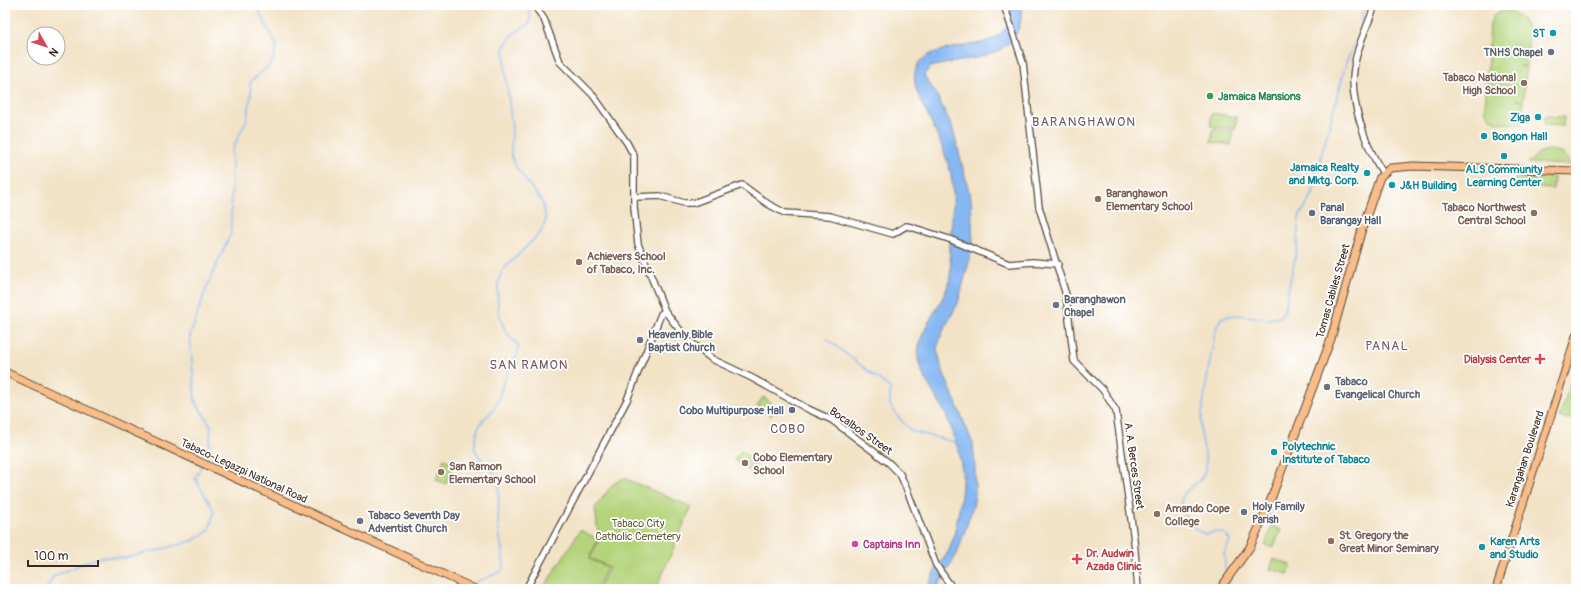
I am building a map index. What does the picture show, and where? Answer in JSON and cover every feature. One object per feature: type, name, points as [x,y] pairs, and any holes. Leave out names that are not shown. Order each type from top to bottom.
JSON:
[{"type":"main road","points":[[1382,173],[1394,167],[1413,166],[1576,171]]},
{"type":"main road","name":"Tomas Cabiles Street","points":[[1222,586],[1250,547],[1257,532],[1320,370],[1336,324],[1363,224],[1382,173]]},
{"type":"main road","name":"Karangahan Boulevard","points":[[1496,589],[1576,336]]},
{"type":"main road","name":"Tabaco-Legazpi National Road","points":[[5,372],[475,589]]},
{"type":"street","name":"Bocalbos Street","points":[[534,5],[544,19],[560,62],[592,96],[627,143],[634,156],[634,207],[638,244],[665,311],[689,341],[712,359],[832,420],[889,463],[900,474],[936,565],[953,589]]},
{"type":"street","points":[[635,197],[660,196],[693,204],[742,185],[768,204],[786,213],[830,216],[893,234],[906,226],[949,239],[1010,264],[1032,262],[1058,264],[1039,207],[1024,70],[1016,38],[1004,5]]},
{"type":"street","points":[[1375,5],[1356,59],[1353,82],[1360,120],[1375,161],[1382,173]]},
{"type":"street","name":"A. A. Berces Street","points":[[1058,264],[1066,295],[1074,361],[1104,390],[1116,412],[1134,540],[1138,589]]},
{"type":"street","points":[[526,589],[627,400],[661,314],[665,311]]},
{"type":"green space","points":[[1504,11],[1521,18],[1526,24],[1528,31],[1526,66],[1519,66],[1526,67],[1522,124],[1495,121],[1487,114],[1485,109],[1490,24],[1495,15]]},
{"type":"green space","points":[[1212,113],[1237,117],[1235,130],[1210,126]]},
{"type":"green space","points":[[1545,116],[1564,117],[1563,126],[1544,125]]},
{"type":"green space","points":[[1213,129],[1233,132],[1231,145],[1211,142]]},
{"type":"green space","points":[[1548,150],[1556,151],[1565,156],[1570,165],[1528,163],[1538,153]]},
{"type":"green space","points":[[1516,175],[1554,177],[1553,189],[1515,187]]},
{"type":"green space","points":[[1570,384],[1576,387],[1576,420],[1559,417]]},
{"type":"green space","points":[[763,397],[777,407],[771,416],[757,406]]},
{"type":"green space","points":[[741,451],[758,463],[751,472],[734,460]]},
{"type":"green space","points":[[444,459],[454,463],[446,484],[436,480]]},
{"type":"green space","name":"Tabaco City Catholic Cemetery","points":[[624,478],[691,507],[656,589],[599,589],[609,567],[590,558],[599,540],[595,508],[613,484]]},
{"type":"green space","points":[[1272,526],[1281,530],[1273,548],[1265,545]]},
{"type":"green space","points":[[580,530],[598,539],[589,559],[607,567],[597,589],[543,589]]},
{"type":"green space","points":[[1274,559],[1291,565],[1288,574],[1270,569]]},
{"type":"water","points":[[1008,5],[1021,5],[1020,23],[1014,37],[1004,47],[977,58],[930,67],[924,75],[935,92],[952,126],[971,199],[973,246],[958,303],[943,331],[937,348],[942,369],[973,444],[975,468],[975,494],[973,507],[957,554],[936,589],[927,589],[934,573],[950,548],[955,532],[962,487],[962,470],[957,446],[946,416],[920,368],[918,361],[919,346],[922,336],[948,285],[951,269],[950,243],[953,193],[951,176],[944,151],[916,89],[915,73],[917,66],[923,59],[931,54],[951,48],[983,43],[997,36],[1013,20]]},
{"type":"waterway","points":[[204,462],[209,453],[211,426],[195,401],[190,336],[207,286],[231,233],[232,150],[247,119],[251,95],[250,82],[271,64],[277,47],[257,5]]},
{"type":"waterway","points":[[474,585],[476,582],[503,570],[504,563],[498,524],[499,483],[493,472],[482,461],[474,448],[478,428],[483,420],[494,409],[503,383],[518,352],[518,345],[507,332],[500,318],[498,304],[500,276],[502,271],[541,232],[546,220],[542,202],[516,167],[511,155],[512,128],[504,47],[512,35],[530,23],[529,5]]},
{"type":"waterway","points":[[1226,576],[1224,554],[1230,541],[1228,537],[1220,532],[1205,534],[1196,529],[1186,518],[1181,504],[1184,494],[1200,480],[1206,466],[1201,428],[1205,391],[1216,328],[1221,318],[1237,315],[1265,319],[1280,317],[1284,311],[1297,248],[1299,217],[1313,194],[1318,168],[1347,60],[1361,31],[1363,5]]},
{"type":"waterway","points":[[827,339],[890,388],[890,405],[911,431],[957,443]]},
{"type":"waterway","points":[[46,589],[54,576],[89,561],[103,557],[125,558],[159,550],[192,541],[209,531],[214,511],[195,478],[202,465]]},
{"type":"waterway","points":[[1228,581],[1231,589]]},
{"type":"place","name":"ST","points":[[1553,33]]},
{"type":"place","name":"TNHS Chapel","points":[[1551,52]]},
{"type":"place","name":"Tabaco National High School","points":[[1524,83]]},
{"type":"place","name":"Jamaica Mansions","points":[[1210,96]]},
{"type":"place","name":"Ziga","points":[[1538,117]]},
{"type":"place","name":"Bongon Hall","points":[[1484,136]]},
{"type":"place","name":"ALS Community Learning Center","points":[[1504,156]]},
{"type":"place","name":"Jamaica Realty and Mktg. Corp.","points":[[1367,173]]},
{"type":"place","name":"J&H Building","points":[[1392,185]]},
{"type":"place","name":"Baranghawon Elementary School","points":[[1098,199]]},
{"type":"place","name":"Panal Barangay Hall","points":[[1312,213]]},
{"type":"place","name":"Tabaco Northwest Central School","points":[[1534,213]]},
{"type":"place","name":"Achievers School of Tabaco, Inc.","points":[[579,262]]},
{"type":"place","name":"Baranghawon Chapel","points":[[1056,305]]},
{"type":"place","name":"Heavenly Bible Baptist Church","points":[[640,340]]},
{"type":"place","name":"Dialysis Center","points":[[1540,359]]},
{"type":"place","name":"Tabaco Evangelical Church","points":[[1327,387]]},
{"type":"place","name":"Cobo Multipurpose Hall","points":[[792,410]]},
{"type":"place","name":"Polytechnic Institute of Tabaco","points":[[1274,452]]},
{"type":"place","name":"Cobo Elementary School","points":[[745,463]]},
{"type":"place","name":"San Ramon Elementary School","points":[[441,472]]},
{"type":"place","name":"Holy Family Parish","points":[[1244,512]]},
{"type":"place","name":"Amando Cope College","points":[[1157,514]]},
{"type":"place","name":"Tabaco Seventh Day Adventist Church","points":[[360,521]]},
{"type":"place","name":"St. Gregory the Great Minor Seminary","points":[[1331,541]]},
{"type":"place","name":"Captains Inn","points":[[855,544]]},
{"type":"place","name":"Karen Arts and Studio","points":[[1482,547]]},
{"type":"place","name":"Dr. Audwin Azada Clinic","points":[[1077,559]]},
{"type":"district","name":"BARANGHAWON","points":[[1084,122]]},
{"type":"district","name":"PANAL","points":[[1387,346]]},
{"type":"district","name":"SAN RAMON","points":[[529,365]]},
{"type":"district","name":"COBO","points":[[788,429]]}]
